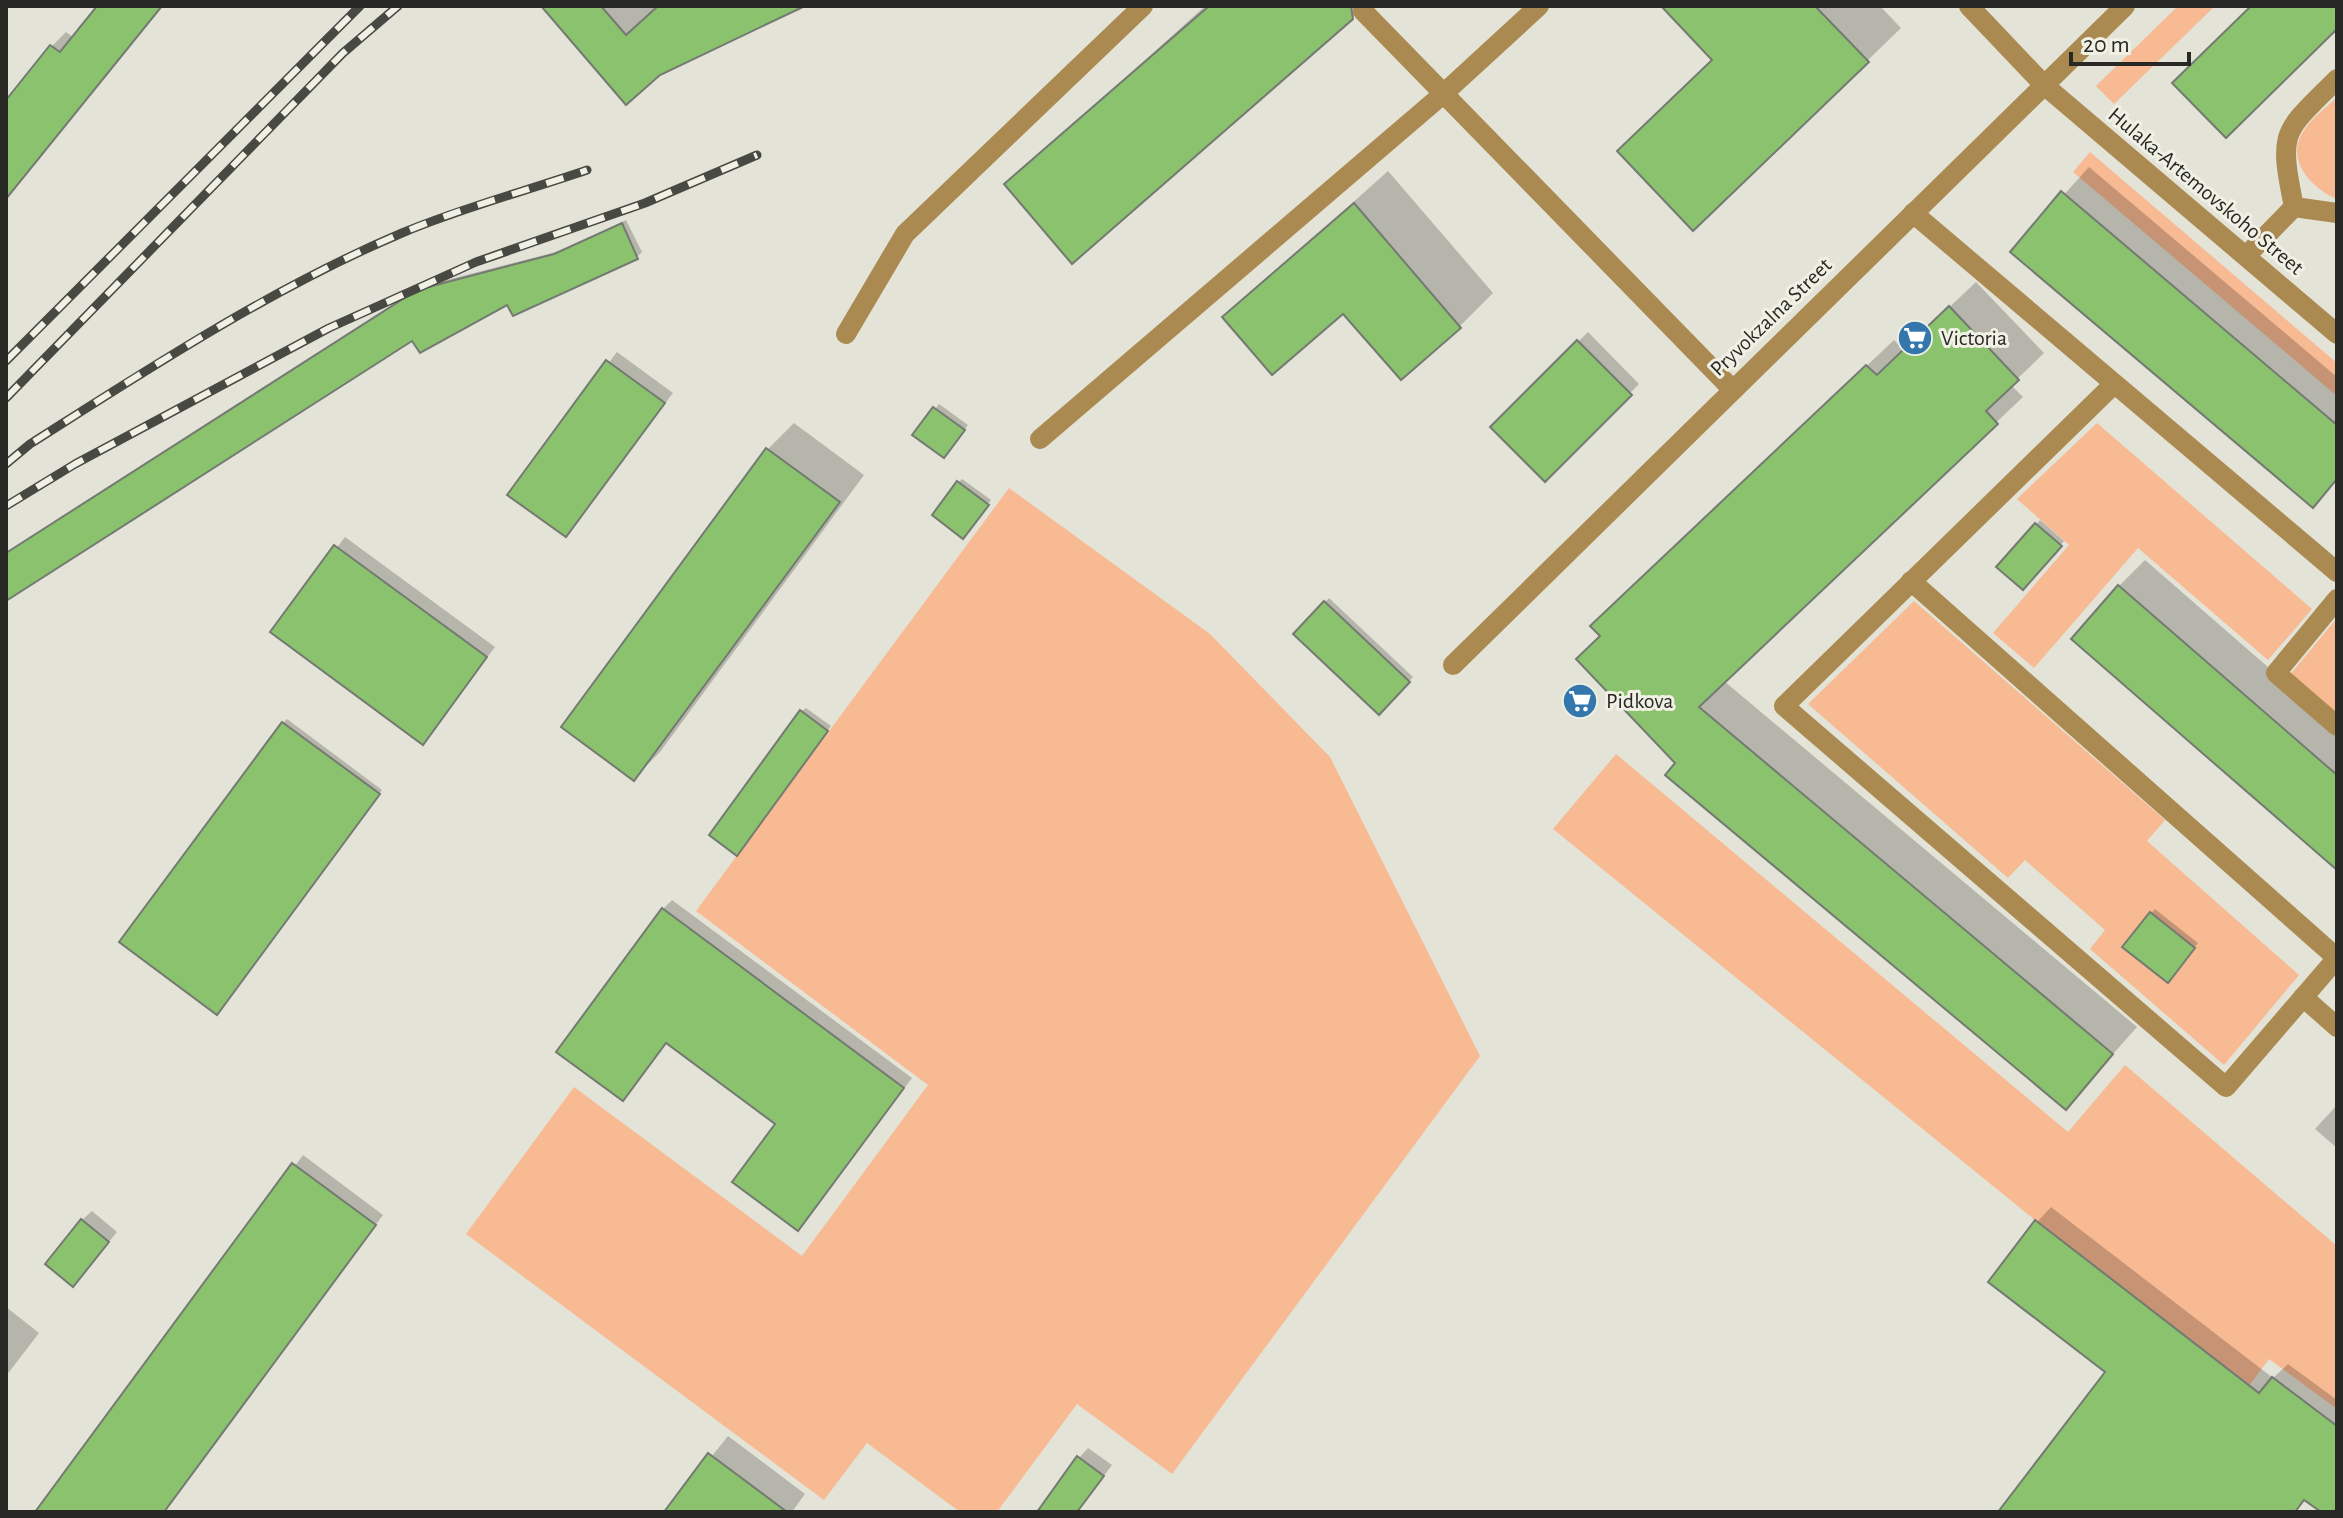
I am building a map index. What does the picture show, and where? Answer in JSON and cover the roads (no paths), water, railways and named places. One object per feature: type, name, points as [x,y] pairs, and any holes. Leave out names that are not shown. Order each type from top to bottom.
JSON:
[{"type":"street","points":[[846,334],[905,234],[1143,6]]},
{"type":"street","points":[[1040,439],[1442,95],[1539,6]]},
{"type":"street","name":"Hulaka-Artemovskoho Street","points":[[1969,6],[2044,85],[2337,334]]},
{"type":"street","name":"Pryvokzalna Street","points":[[1453,665],[2125,6]]},
{"type":"street","points":[[1363,11],[1732,389]]},
{"type":"street","points":[[2294,207],[2284,159],[2289,127],[2337,79]]},
{"type":"street","points":[[2294,207],[2337,213]]},
{"type":"street","points":[[2246,256],[2294,207]]},
{"type":"street","points":[[1913,213],[2337,572]]},
{"type":"street","points":[[1911,581],[2337,958],[2226,1087],[1784,706],[1911,581],[2114,384]]},
{"type":"street","points":[[2337,599],[2276,673],[2337,726]]},
{"type":"street","points":[[2303,997],[2337,1027]]},
{"type":"railway","points":[[6,361],[360,6]]},
{"type":"railway","points":[[6,398],[343,53],[398,6]]},
{"type":"railway","points":[[6,506],[75,464],[329,328],[476,262],[645,203],[757,155]]},
{"type":"railway","points":[[6,464],[30,444],[166,359],[305,279],[424,224],[587,170]]},
{"type":"place","name":"Victoria","points":[[1915,338]]},
{"type":"place","name":"Pidkova","points":[[1580,701]]}]
